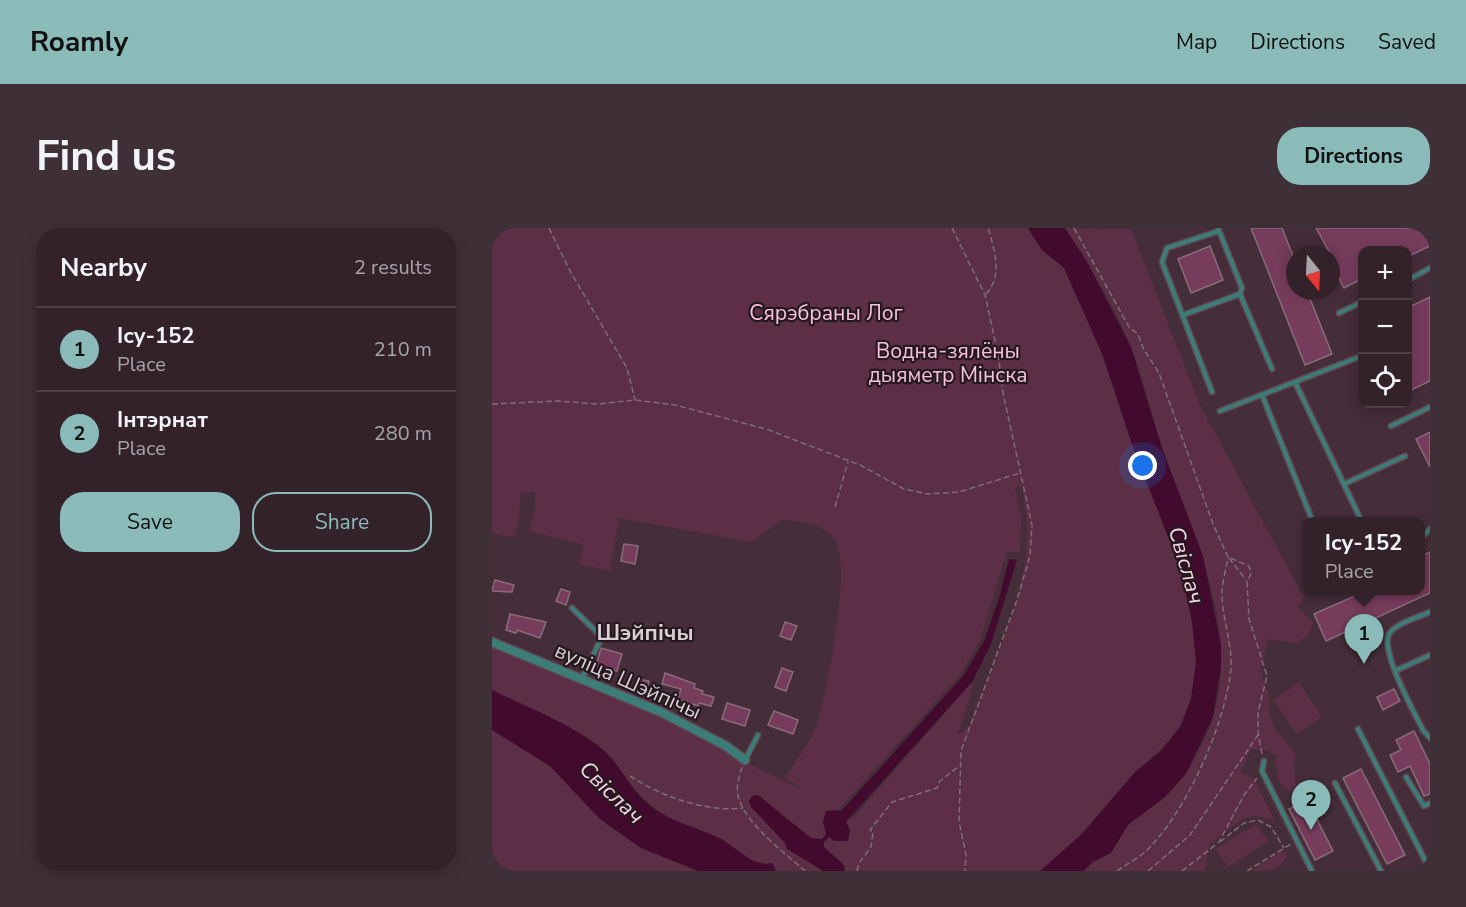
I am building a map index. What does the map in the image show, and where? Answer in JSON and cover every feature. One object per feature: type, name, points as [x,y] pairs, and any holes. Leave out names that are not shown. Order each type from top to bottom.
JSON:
[{"type":"street","name":"вуліца Шэйпічы","points":[[492,642],[581,681],[661,712],[726,746],[745,760]]},
{"type":"lane","points":[[1212,392],[1162,262],[1167,249],[1218,229],[1242,288],[1240,294],[1272,369]]},
{"type":"lane","points":[[1412,277],[1430,268]]},
{"type":"lane","points":[[1183,315],[1240,294]]},
{"type":"lane","points":[[1339,313],[1358,304]]},
{"type":"lane","points":[[1220,411],[1358,357]]},
{"type":"lane","points":[[1295,382],[1360,517]]},
{"type":"lane","points":[[1262,395],[1311,517]]},
{"type":"lane","points":[[1391,426],[1430,407]]},
{"type":"lane","points":[[1344,484],[1405,456]]},
{"type":"lane","points":[[572,608],[602,637],[581,681]]},
{"type":"lane","points":[[1430,612],[1390,632],[1387,642],[1395,671],[1422,730],[1430,738]]},
{"type":"lane","points":[[1395,671],[1430,655]]},
{"type":"lane","points":[[1358,729],[1430,870]]},
{"type":"lane","points":[[745,760],[758,735]]},
{"type":"lane","points":[[1264,761],[1262,771],[1312,871]]},
{"type":"lane","points":[[1406,777],[1424,806],[1430,803]]},
{"type":"lane","points":[[1335,783],[1381,871]]},
{"type":"path","points":[[549,228],[570,271],[627,368],[635,400]]},
{"type":"path","points":[[952,228],[985,295],[998,354],[1003,393],[1032,525],[1030,556],[1017,600],[961,751],[959,821],[966,855],[965,871]]},
{"type":"path","points":[[985,295],[994,286],[997,274],[988,228]]},
{"type":"path","points":[[1074,228],[1129,327],[1138,334],[1143,348],[1159,373],[1213,524],[1228,557],[1247,582]]},
{"type":"path","points":[[492,404],[558,401],[598,404],[635,400],[675,405],[755,425],[848,461],[904,489],[928,494],[959,492],[1022,473]]},
{"type":"path","points":[[836,507],[848,461]]},
{"type":"path","points":[[1228,557],[1249,566],[1251,573],[1247,582],[1250,619],[1267,676],[1258,711],[1258,734],[1264,761]]},
{"type":"path","points":[[1117,871],[1147,851],[1172,820],[1198,774],[1213,733],[1230,676],[1230,635],[1222,591],[1228,557]]},
{"type":"path","points":[[1148,871],[1190,835],[1258,734]]},
{"type":"path","points":[[745,760],[738,786],[739,800],[765,834],[805,871]]},
{"type":"path","points":[[857,871],[859,863],[871,848],[873,832],[870,830],[892,802],[937,788],[940,781],[959,765]]},
{"type":"path","points":[[1219,842],[1244,795],[1262,771]]},
{"type":"path","points":[[630,776],[647,787],[677,800],[725,810],[744,808]]},
{"type":"path","points":[[1182,871],[1244,823],[1258,820],[1271,827],[1284,848]]},
{"type":"path","points":[[1247,871],[1297,841]]},
{"type":"green space","name":"Водна-зялёны дыяметр Мінска","points":[[492,228],[1028,228],[1046,254],[1064,268],[1085,310],[1102,353],[1131,442],[1181,572],[1190,606],[1195,640],[1195,674],[1188,708],[1178,730],[1170,739],[1128,780],[1065,851],[1040,871],[776,871],[773,863],[765,864],[750,859],[717,837],[663,814],[644,800],[611,758],[597,745],[559,722],[492,690],[492,646],[684,727],[728,754],[803,790],[785,778],[813,733],[826,688],[836,631],[841,576],[840,554],[830,534],[811,524],[781,520],[752,542],[619,518],[610,571],[578,564],[584,545],[529,531],[535,510],[535,492],[521,493],[518,525],[514,538],[492,533]],"holes":[[[1022,487],[1027,529],[1022,577],[1016,603],[998,655],[969,726],[958,735],[973,687],[970,684],[853,818],[839,809],[959,676],[980,640],[1007,552],[1020,552],[1021,517],[1015,488]]]},
{"type":"green space","points":[[1065,228],[1131,229],[1200,405],[1304,598],[1298,606],[1313,623],[1309,635],[1298,643],[1267,639],[1261,673],[1269,695],[1269,712],[1275,729],[1296,754],[1294,767],[1296,786],[1291,792],[1279,781],[1276,756],[1269,751],[1251,749],[1240,773],[1254,778],[1275,822],[1255,816],[1240,821],[1209,844],[1205,871],[1084,871],[1109,853],[1129,823],[1166,795],[1186,772],[1206,736],[1217,699],[1221,662],[1219,626],[1201,553],[1162,447],[1136,359],[1092,271]]},
{"type":"green space","points":[[1299,682],[1322,717],[1297,734],[1273,700]]},
{"type":"green space","points":[[492,730],[550,766],[593,812],[614,830],[646,850],[698,871],[492,871]]},
{"type":"green space","points":[[1256,824],[1268,841],[1228,867],[1216,849]]},
{"type":"green space","points":[[1280,852],[1287,852],[1287,855],[1277,867],[1251,871]]},
{"type":"water","name":"Свіслач","points":[[1028,228],[1065,228],[1086,260],[1131,347],[1162,448],[1203,556],[1221,645],[1221,667],[1213,717],[1186,774],[1165,797],[1128,825],[1111,853],[1092,862],[1084,871],[1040,871],[1083,833],[1135,772],[1161,751],[1180,727],[1191,699],[1196,662],[1192,622],[1180,568],[1132,444],[1103,356],[1064,268],[1042,250]]},
{"type":"water","points":[[1009,559],[1017,560],[991,644],[972,682],[846,822],[850,830],[848,841],[834,841],[829,837],[824,842],[824,847],[844,865],[845,871],[823,871],[787,849],[785,843],[751,807],[749,801],[752,796],[758,795],[811,838],[822,839],[826,834],[823,822],[826,811],[842,810],[963,676],[984,641],[999,598]]},
{"type":"water","name":"Свіслач","points":[[492,690],[559,722],[597,745],[611,758],[644,800],[661,813],[723,840],[750,859],[764,864],[772,863],[776,871],[698,871],[641,848],[600,819],[550,766],[492,730]]},
{"type":"building","points":[[1251,228],[1282,228],[1289,246],[1286,246],[1286,300],[1311,300],[1332,354],[1305,365]]},
{"type":"building","points":[[1316,228],[1430,228],[1430,246],[1412,255],[1412,246],[1358,246],[1358,281],[1344,288],[1340,280],[1340,246],[1326,246]]},
{"type":"building","points":[[1210,246],[1223,280],[1191,293],[1178,259]]},
{"type":"building","points":[[1430,297],[1430,381],[1412,390],[1412,354],[1412,306]]},
{"type":"building","points":[[1430,432],[1430,467],[1416,439]]},
{"type":"building","points":[[624,544],[638,546],[635,564],[621,561]]},
{"type":"building","points":[[1430,552],[1430,593],[1326,641],[1314,614],[1357,595],[1425,595],[1425,554]]},
{"type":"building","points":[[495,580],[514,585],[512,592],[492,591]]},
{"type":"building","points":[[561,589],[570,592],[566,605],[556,601]]},
{"type":"building","points":[[510,614],[546,622],[540,638],[517,630],[516,633],[506,630]]},
{"type":"building","points":[[785,622],[797,626],[791,640],[780,636]]},
{"type":"building","points":[[601,648],[622,654],[617,671],[596,666]]},
{"type":"building","points":[[782,668],[793,672],[786,691],[775,687]]},
{"type":"building","points":[[665,673],[695,684],[694,688],[703,691],[702,694],[714,697],[711,706],[699,703],[698,706],[678,699],[681,689],[662,684]]},
{"type":"building","points":[[638,679],[649,681],[646,694],[635,691]]},
{"type":"building","points":[[1394,689],[1400,701],[1383,710],[1377,697]]},
{"type":"building","points":[[727,703],[750,710],[745,726],[722,719]]},
{"type":"building","points":[[774,711],[798,720],[793,734],[768,725]]},
{"type":"building","points":[[1414,731],[1430,764],[1430,794],[1424,796],[1410,766],[1398,772],[1390,755],[1401,750],[1396,740]]},
{"type":"building","points":[[1361,769],[1405,855],[1387,864],[1343,778]]},
{"type":"building","points":[[1307,800],[1333,851],[1315,860],[1289,809]]},
{"type":"place","name":"Ісу-152","points":[[1364,664]]},
{"type":"place","name":"Інтэрнат","points":[[1311,830]]},
{"type":"district","name":"Шэйпічы","points":[[645,632]]},
{"type":"park label","name":"Сярэбраны Лог","points":[[826,313]]}]
